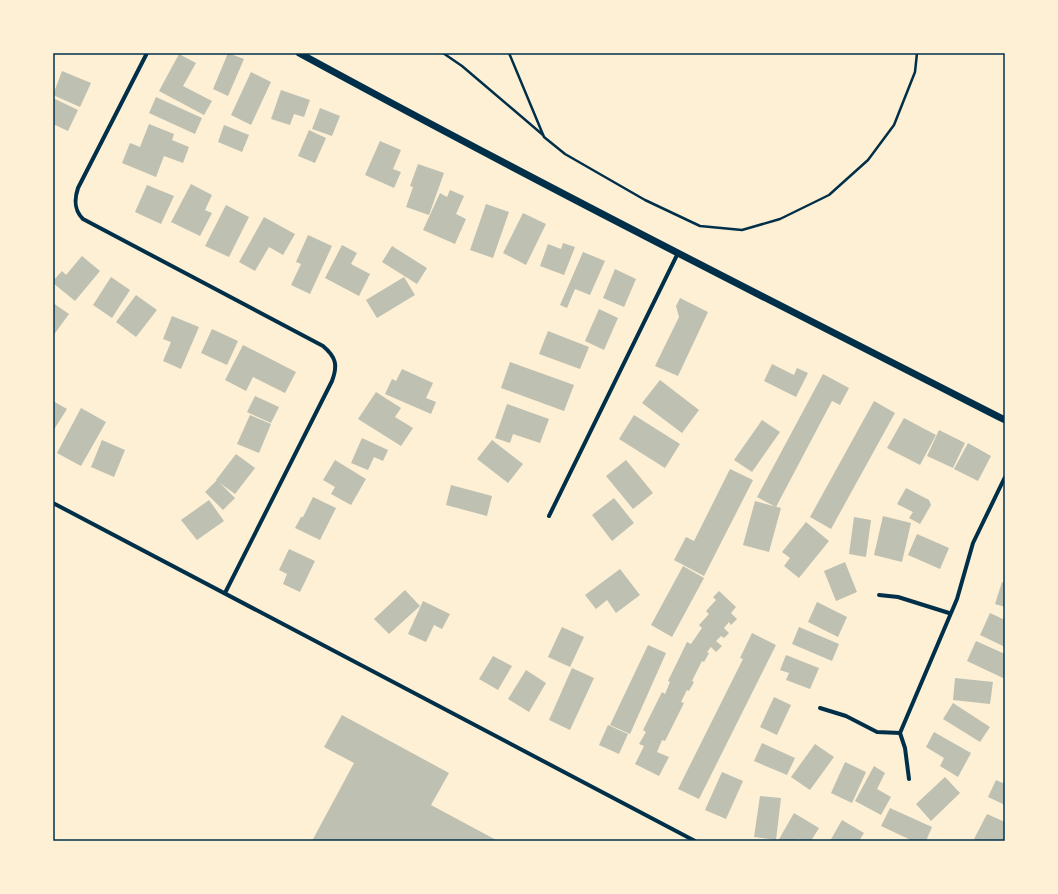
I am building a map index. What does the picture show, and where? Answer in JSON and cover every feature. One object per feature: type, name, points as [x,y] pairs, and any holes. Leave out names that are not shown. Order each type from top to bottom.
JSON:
[{"type":"street","points":[[147,53],[78,188],[75,197],[78,214],[83,219],[323,346],[331,352],[336,360],[336,369],[332,381],[225,593]]},
{"type":"street","points":[[299,53],[410,114],[1005,420]]},
{"type":"street","points":[[549,516],[678,253]]},
{"type":"street","points":[[910,780],[900,733],[949,613],[957,598],[973,543],[1005,477]]},
{"type":"street","points":[[53,503],[695,841]]},
{"type":"street","points":[[879,595],[898,597],[949,613]]},
{"type":"street","points":[[820,708],[846,716],[877,732],[900,733]]},
{"type":"path","points":[[443,53],[462,66],[565,154],[594,172],[645,200],[700,226],[742,230],[780,219],[829,195],[868,160],[894,125],[915,72],[917,53]]},
{"type":"path","points":[[509,53],[544,137]]},
{"type":"building","points":[[228,53],[244,59],[228,96],[213,89]]},
{"type":"building","points":[[179,54],[196,63],[183,86],[212,101],[204,115],[159,91]]},
{"type":"building","points":[[62,71],[91,83],[80,107],[53,95]]},
{"type":"building","points":[[251,72],[271,82],[251,125],[231,115]]},
{"type":"building","points":[[281,90],[310,100],[304,117],[294,114],[290,125],[271,119]]},
{"type":"building","points":[[156,97],[202,118],[195,134],[149,113]]},
{"type":"building","points":[[53,98],[78,110],[68,131],[53,124]]},
{"type":"building","points":[[320,108],[340,116],[332,136],[312,129]]},
{"type":"building","points":[[149,124],[174,134],[172,140],[189,147],[183,163],[164,156],[156,177],[122,163],[130,143],[140,147]]},
{"type":"building","points":[[224,125],[249,135],[242,152],[218,142]]},
{"type":"building","points":[[309,130],[326,138],[315,163],[298,156]]},
{"type":"building","points":[[380,141],[401,150],[393,169],[401,172],[394,188],[365,175]]},
{"type":"building","points":[[418,164],[444,173],[429,215],[406,207],[413,187],[410,186]]},
{"type":"building","points":[[191,184],[212,195],[205,210],[212,213],[200,236],[171,222]]},
{"type":"building","points":[[147,185],[174,196],[161,224],[135,212]]},
{"type":"building","points":[[450,190],[464,196],[456,214],[466,219],[455,244],[423,230],[440,193],[447,197]]},
{"type":"building","points":[[486,204],[509,212],[493,258],[470,250]]},
{"type":"building","points":[[226,205],[249,217],[229,257],[205,246]]},
{"type":"building","points":[[523,213],[546,224],[526,265],[503,253]]},
{"type":"building","points":[[264,217],[295,234],[283,255],[269,247],[255,271],[239,262]]},
{"type":"building","points":[[308,235],[332,246],[310,294],[291,285],[301,264],[296,262]]},
{"type":"building","points":[[563,243],[575,247],[564,275],[540,266],[548,244],[561,249]]},
{"type":"building","points":[[342,245],[357,253],[351,264],[370,274],[359,296],[325,278]]},
{"type":"building","points":[[392,246],[427,268],[417,284],[382,262]]},
{"type":"building","points":[[583,252],[605,261],[590,295],[575,289],[567,308],[560,305]]},
{"type":"building","points":[[82,256],[100,271],[75,301],[53,283],[53,281],[62,271],[66,275]]},
{"type":"building","points":[[615,269],[636,279],[624,307],[603,298]]},
{"type":"building","points":[[111,277],[130,290],[112,318],[93,305]]},
{"type":"building","points":[[404,277],[415,295],[377,318],[366,300]]},
{"type":"building","points":[[136,295],[157,310],[136,337],[116,322]]},
{"type":"building","points":[[680,298],[708,312],[678,376],[655,366],[679,317],[676,306]]},
{"type":"building","points":[[53,303],[69,314],[53,336]]},
{"type":"building","points":[[599,309],[618,318],[604,350],[585,341]]},
{"type":"building","points":[[172,316],[199,327],[181,369],[163,361],[171,342],[163,339]]},
{"type":"building","points":[[212,329],[238,341],[227,365],[201,353]]},
{"type":"building","points":[[548,331],[589,347],[580,369],[539,354]]},
{"type":"building","points":[[243,345],[296,372],[285,393],[253,377],[246,391],[225,380]]},
{"type":"building","points":[[510,362],[574,385],[564,411],[501,388]]},
{"type":"building","points":[[772,364],[794,375],[797,368],[808,373],[796,397],[764,381]]},
{"type":"building","points":[[402,369],[433,383],[426,398],[436,402],[431,414],[385,394],[392,379],[396,381]]},
{"type":"building","points":[[823,374],[849,388],[840,405],[832,401],[776,507],[757,497]]},
{"type":"building","points":[[660,380],[699,410],[682,433],[642,403]]},
{"type":"building","points":[[376,392],[401,408],[395,417],[413,428],[401,446],[358,419]]},
{"type":"building","points":[[255,396],[279,407],[271,423],[247,412]]},
{"type":"building","points":[[53,401],[67,409],[53,431]]},
{"type":"building","points":[[874,401],[895,413],[831,529],[810,517]]},
{"type":"building","points":[[507,404],[549,419],[540,443],[513,434],[510,443],[495,438]]},
{"type":"building","points":[[81,408],[106,422],[81,466],[57,453]]},
{"type":"building","points":[[250,415],[271,424],[259,453],[237,444]]},
{"type":"building","points":[[634,415],[680,444],[665,468],[619,439]]},
{"type":"building","points":[[904,418],[936,435],[920,465],[887,448]]},
{"type":"building","points":[[762,420],[780,432],[752,472],[734,460]]},
{"type":"building","points":[[939,430],[965,443],[953,468],[927,456]]},
{"type":"building","points":[[362,438],[388,450],[383,461],[374,457],[368,470],[351,463]]},
{"type":"building","points":[[102,440],[125,450],[114,477],[91,467]]},
{"type":"building","points":[[492,440],[523,464],[508,483],[477,459]]},
{"type":"building","points":[[968,443],[991,456],[978,481],[954,469]]},
{"type":"building","points":[[236,454],[255,468],[235,494],[216,480]]},
{"type":"building","points":[[335,460],[366,479],[351,505],[331,494],[335,487],[323,480]]},
{"type":"building","points":[[626,460],[653,493],[633,509],[606,476]]},
{"type":"building","points":[[730,469],[753,480],[704,576],[674,560],[686,537],[694,541]]},
{"type":"building","points":[[217,480],[235,498],[223,510],[205,492]]},
{"type":"building","points":[[451,485],[492,496],[487,516],[446,505]]},
{"type":"building","points":[[906,488],[929,500],[931,505],[920,524],[909,518],[913,512],[897,504]]},
{"type":"building","points":[[313,497],[336,508],[320,540],[295,528],[301,517],[303,517]]},
{"type":"building","points":[[614,498],[634,523],[612,541],[592,515]]},
{"type":"building","points":[[209,500],[224,521],[197,540],[181,520]]},
{"type":"building","points":[[755,501],[781,508],[769,552],[743,545]]},
{"type":"building","points":[[883,516],[911,523],[902,562],[874,555]]},
{"type":"building","points":[[854,517],[871,520],[866,557],[849,554]]},
{"type":"building","points":[[806,522],[829,541],[799,578],[784,566],[790,558],[782,552]]},
{"type":"building","points":[[917,534],[949,548],[940,569],[908,555]]},
{"type":"building","points":[[289,549],[315,561],[300,592],[283,584],[287,574],[279,570]]},
{"type":"building","points":[[845,562],[857,592],[836,601],[824,571]]},
{"type":"building","points":[[683,566],[704,578],[672,637],[651,625]]},
{"type":"building","points":[[620,569],[640,595],[616,613],[607,600],[596,609],[585,595]]},
{"type":"building","points":[[1002,582],[1005,583],[1005,607],[995,604]]},
{"type":"building","points":[[405,590],[420,606],[389,634],[374,619]]},
{"type":"building","points":[[719,591],[736,607],[731,613],[737,619],[731,625],[729,622],[724,628],[729,633],[724,638],[721,636],[716,641],[722,646],[716,652],[711,647],[707,652],[709,653],[704,662],[702,661],[692,681],[694,682],[689,691],[687,690],[681,702],[684,703],[665,741],[662,740],[657,752],[669,757],[659,776],[635,764],[644,746],[639,744],[646,732],[643,730],[662,692],[665,694],[670,682],[668,681],[687,642],[691,644],[702,628],[699,625],[709,614],[706,611],[716,600],[713,597]]},
{"type":"building","points":[[423,601],[450,614],[442,629],[434,625],[426,642],[408,634]]},
{"type":"building","points":[[817,602],[847,617],[838,637],[808,622]]},
{"type":"building","points":[[990,613],[1005,620],[1005,647],[980,635]]},
{"type":"building","points":[[562,627],[584,637],[570,667],[548,657]]},
{"type":"building","points":[[799,627],[839,644],[832,661],[792,644]]},
{"type":"building","points":[[752,633],[776,645],[699,799],[678,789],[743,659],[740,658]]},
{"type":"building","points":[[976,641],[1005,654],[1005,674],[1003,678],[967,661]]},
{"type":"building","points":[[648,645],[666,653],[630,734],[610,725]]},
{"type":"building","points":[[786,655],[819,668],[810,689],[786,680],[789,673],[780,670]]},
{"type":"building","points":[[493,656],[512,666],[498,690],[479,679]]},
{"type":"building","points":[[572,668],[594,678],[570,730],[549,720]]},
{"type":"building","points":[[526,670],[546,683],[529,712],[508,699]]},
{"type":"building","points":[[955,678],[993,682],[990,704],[953,700]]},
{"type":"building","points":[[774,697],[791,705],[777,735],[760,727]]},
{"type":"building","points":[[953,703],[990,727],[980,742],[943,719]]},
{"type":"building","points":[[342,715],[449,773],[431,805],[498,841],[312,841],[354,763],[324,747]]},
{"type":"building","points":[[608,725],[628,734],[619,754],[599,745]]},
{"type":"building","points":[[934,732],[971,753],[958,777],[940,766],[944,758],[926,747]]},
{"type":"building","points":[[762,743],[795,758],[787,775],[754,761]]},
{"type":"building","points":[[815,744],[834,757],[810,790],[791,777]]},
{"type":"building","points":[[845,762],[866,772],[852,803],[831,793]]},
{"type":"building","points":[[874,766],[885,773],[877,789],[891,797],[881,815],[855,801]]},
{"type":"building","points":[[722,772],[743,781],[726,819],[705,810]]},
{"type":"building","points":[[945,777],[960,793],[931,821],[916,804]]},
{"type":"building","points":[[996,780],[1005,784],[1005,805],[988,797]]},
{"type":"building","points":[[760,796],[781,798],[776,840],[754,837]]},
{"type":"building","points":[[890,808],[932,827],[926,841],[913,841],[881,826]]},
{"type":"building","points":[[794,813],[819,828],[811,841],[802,841],[798,839],[797,841],[778,841]]},
{"type":"building","points":[[987,814],[1005,822],[1005,841],[977,841],[974,839]]},
{"type":"building","points":[[842,820],[864,833],[859,841],[830,841]]}]
